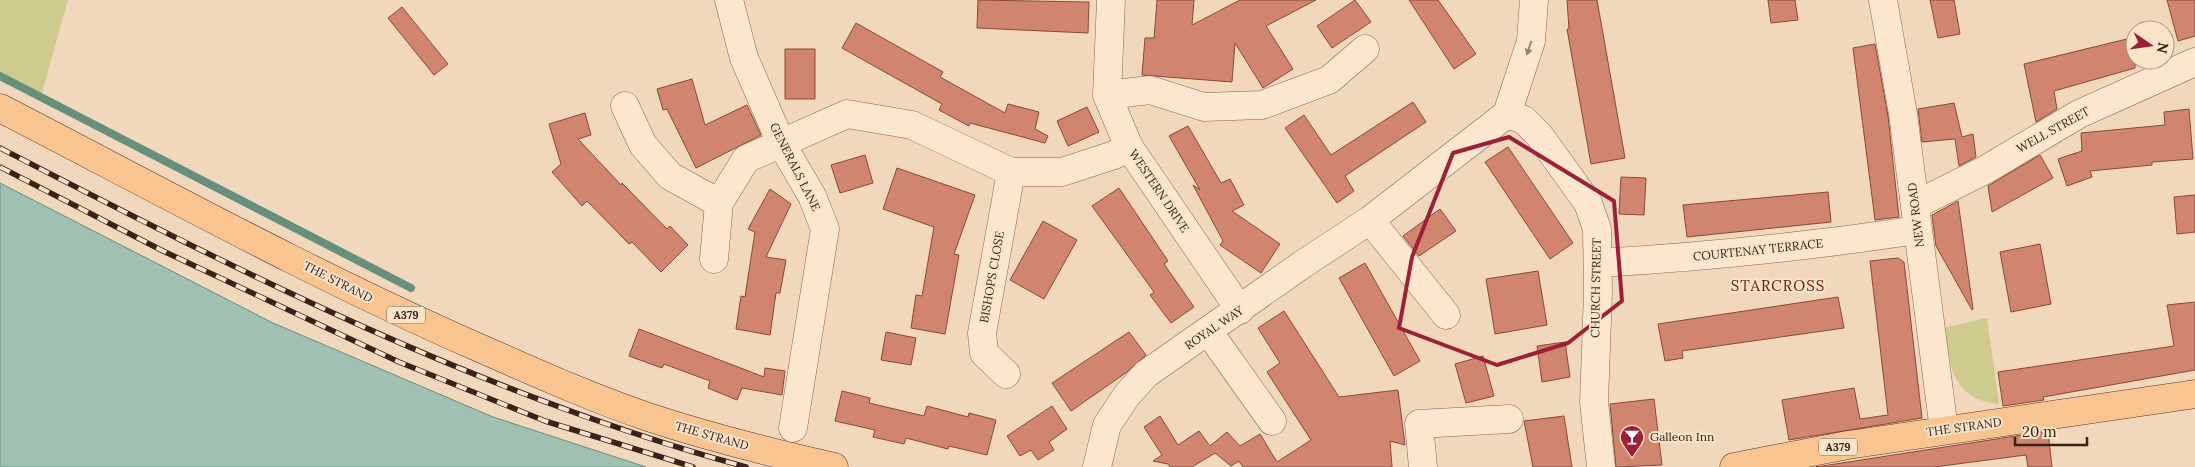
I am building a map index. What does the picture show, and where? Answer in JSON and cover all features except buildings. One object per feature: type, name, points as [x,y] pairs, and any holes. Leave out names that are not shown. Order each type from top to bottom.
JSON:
[{"type":"main road","name":"THE STRAND","points":[[0,108],[350,288],[418,321],[551,380],[648,417],[732,442],[834,467]]},
{"type":"main road","name":"THE STRAND","points":[[1734,467],[1848,445],[2195,394]]},
{"type":"street","name":"GENERALS LANE","points":[[729,0],[744,58],[781,143],[812,196],[825,229],[793,428]]},
{"type":"street","name":"WESTERN DRIVE","points":[[1111,0],[1107,94],[1129,147],[1240,310]]},
{"type":"street","points":[[1507,114],[1531,41],[1534,0]]},
{"type":"street","name":"NEW ROAD","points":[[1883,0],[1903,114],[1944,430]]},
{"type":"street","points":[[1107,94],[1150,90],[1204,107],[1262,105],[1329,80],[1365,49]]},
{"type":"street","name":"WELL STREET","points":[[1916,217],[1985,170],[2078,114],[2195,62]]},
{"type":"street","points":[[625,106],[643,145],[670,176],[719,203]]},
{"type":"street","points":[[714,259],[719,203],[746,160],[847,114],[912,125],[1011,172],[1062,172],[1129,147]]},
{"type":"street","name":"ROYAL WAY","points":[[1097,467],[1107,425],[1127,394],[1146,374],[1240,310],[1303,264],[1370,220],[1507,114]]},
{"type":"street","name":"CHURCH STREET","points":[[1507,114],[1524,120],[1539,135],[1588,203],[1597,229],[1598,263],[1594,402],[1601,467]]},
{"type":"street","name":"BISHOPS CLOSE","points":[[1006,374],[984,353],[982,333],[1011,172]]},
{"type":"street","name":"COURTENAY TERRACE","points":[[1598,263],[1691,257],[1846,240],[1916,217]]},
{"type":"street","points":[[1370,220],[1446,315]]},
{"type":"street","points":[[1208,331],[1272,421]]},
{"type":"street","points":[[1423,467],[1419,424],[1509,419]]},
{"type":"highlighted area","points":[[1509,137],[1614,201],[1622,301],[1568,343],[1497,365],[1399,328],[1412,257],[1453,153]]},
{"type":"shaded area","points":[[0,0],[68,0],[40,100],[0,81]]},
{"type":"shaded area","points":[[0,183],[273,323],[493,417],[646,467],[0,467]]},
{"type":"shaded area","points":[[1987,318],[1999,404],[1983,401],[1972,396],[1956,379],[1949,356],[1944,328]]},
{"type":"waterway","points":[[0,76],[411,288]]},
{"type":"railway","points":[[0,148],[272,285],[458,368],[553,405],[649,438],[746,467]]},
{"type":"railway","points":[[0,167],[163,251],[399,362],[545,421],[693,467]]},
{"type":"place","name":"Galleon Inn","points":[[1632,458]]},
{"type":"district","name":"STARCROSS","points":[[1778,286]]}]
